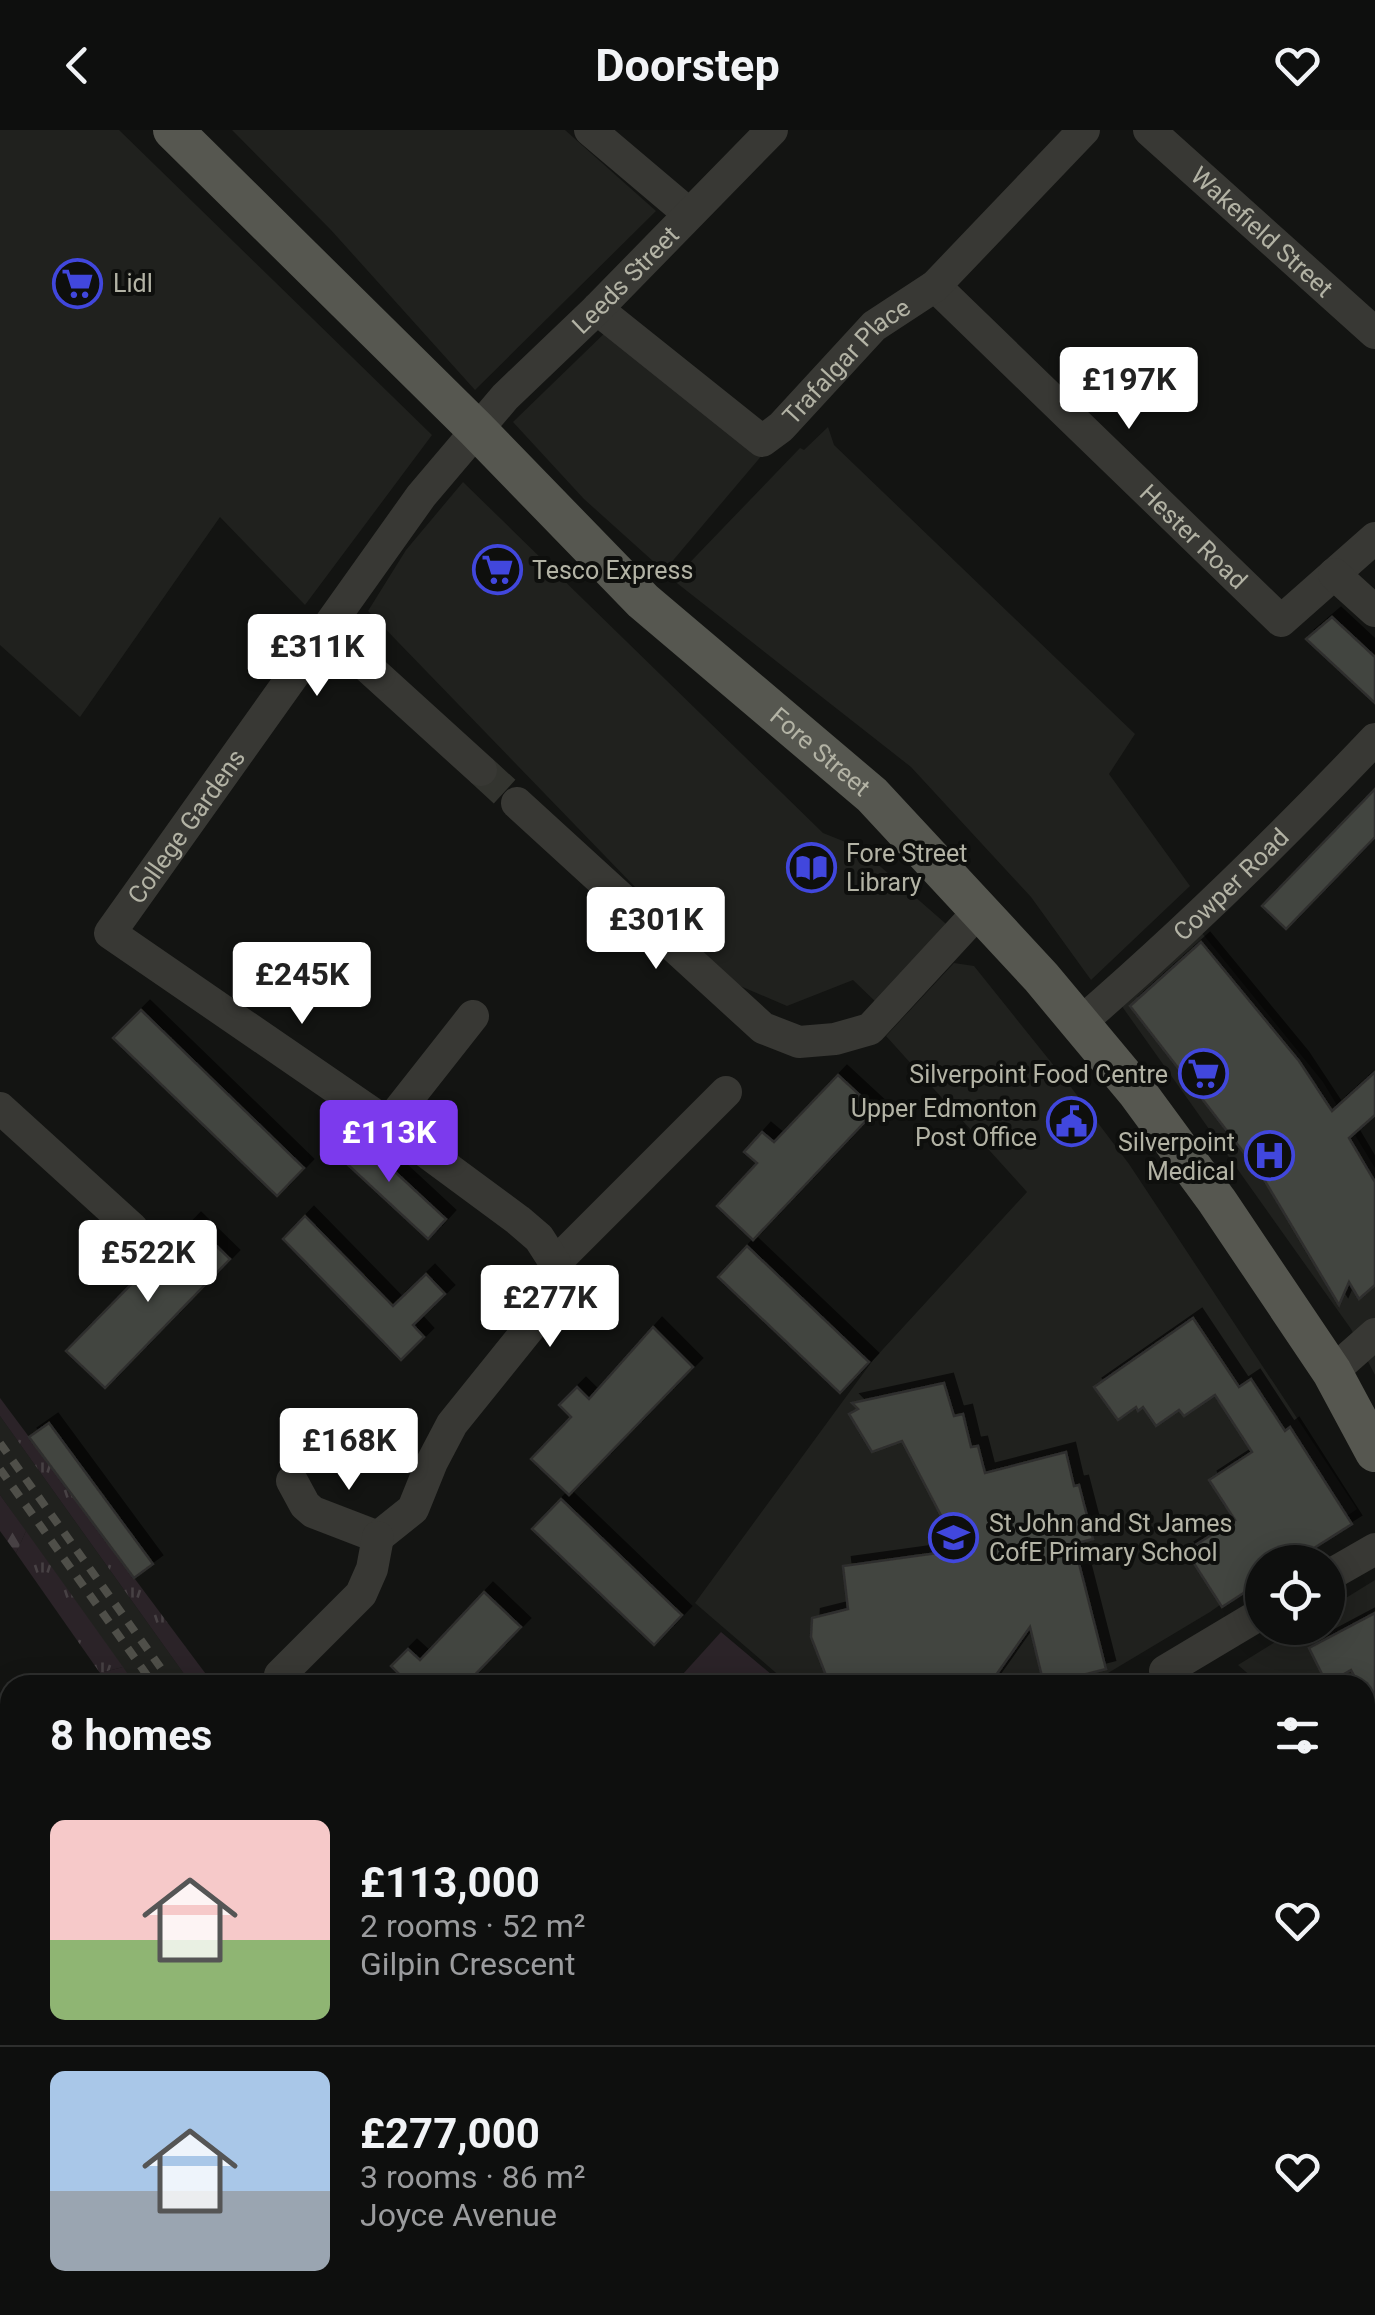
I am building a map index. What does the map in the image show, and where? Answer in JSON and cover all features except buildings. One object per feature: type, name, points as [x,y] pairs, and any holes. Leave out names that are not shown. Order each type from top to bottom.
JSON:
[{"type":"main road","name":"Fore Street","points":[[173,130],[476,429],[643,601],[872,795],[1080,1023],[1137,1092],[1217,1201],[1332,1372],[1375,1452]]},
{"type":"street","points":[[590,130],[688,213]]},
{"type":"street","name":"Leeds Street","points":[[476,429],[504,396],[596,309],[772,130]]},
{"type":"street","name":"Trafalgar Place","points":[[596,309],[762,441],[781,427],[874,326],[935,286],[1084,130]]},
{"type":"street","name":"Wakefield Street","points":[[1149,130],[1375,333]]},
{"type":"street","name":"Hester Road","points":[[935,286],[1281,621],[1334,574]]},
{"type":"street","name":"College Gardens","points":[[388,1124],[110,933],[421,496],[476,429]]},
{"type":"street","points":[[1375,538],[1334,574],[1375,611]]},
{"type":"street","points":[[328,631],[481,770]]},
{"type":"street","name":"Cowper Road","points":[[1080,1023],[1278,839],[1375,740]]},
{"type":"street","points":[[516,803],[763,1028],[800,1042],[835,1039],[870,1029],[978,912]]},
{"type":"street","points":[[281,1675],[361,1594],[372,1569],[378,1537],[413,1509],[452,1424],[551,1301],[554,1263],[539,1238],[388,1124],[472,1016]]},
{"type":"street","points":[[554,1263],[726,1092]]},
{"type":"street","points":[[0,1108],[132,1228]]},
{"type":"street","points":[[1332,1372],[1375,1334]]},
{"type":"street","points":[[292,1481],[313,1512],[378,1537]]},
{"type":"street","points":[[1345,1566],[1375,1548]]},
{"type":"street","points":[[1166,1671],[1245,1624]]},
{"type":"shaded area","points":[[0,130],[119,130],[432,435],[305,605],[220,517],[80,717],[0,645]]},
{"type":"shaded area","points":[[232,130],[565,130],[656,211],[475,390],[331,230]]},
{"type":"shaded area","points":[[610,328],[763,454],[664,571],[584,499],[513,422]]},
{"type":"shaded area","points":[[828,427],[834,445],[1135,734],[1109,774],[1190,886],[1091,980],[1031,897],[911,767],[673,580],[800,448],[804,450]]},
{"type":"shaded area","points":[[463,482],[823,833],[858,847],[953,930],[879,1005],[853,980],[787,1006],[724,979],[368,611],[406,550]]},
{"type":"shaded area","points":[[1202,933],[1323,1082],[1375,1168],[1375,1375],[1351,1329],[1121,1005]]},
{"type":"shaded area","points":[[954,963],[974,966],[1129,1164],[1357,1509],[1305,1545],[1245,1545],[1245,1587],[1105,1675],[778,1675],[695,1603],[873,1360],[1027,1192],[886,1036]]},
{"type":"shaded area","points":[[0,1416],[185,1675],[128,1675],[0,1495]]},
{"type":"shaded area","points":[[1375,1580],[1375,1675],[1250,1675],[1238,1665],[1270,1645],[1345,1645],[1345,1599]]},
{"type":"green space","points":[[0,1398],[207,1675],[185,1675],[0,1416]]},
{"type":"green space","points":[[0,1495],[26,1531],[16,1553],[0,1531]]},
{"type":"green space","points":[[26,1531],[123,1667],[100,1673],[16,1553]]},
{"type":"green space","points":[[721,1632],[772,1675],[682,1675]]},
{"type":"green space","points":[[123,1667],[128,1675],[102,1675]]},
{"type":"tunnel","points":[[481,770],[517,803]]},
{"type":"railway","points":[[0,1443],[166,1675]]},
{"type":"railway","points":[[0,1469],[147,1675]]},
{"type":"place","name":"Lidl","points":[[78,283]]},
{"type":"place","name":"Tesco Express","points":[[497,570]]},
{"type":"place","name":"Fore Street Library","points":[[811,867]]},
{"type":"place","name":"Silverpoint Food Centre","points":[[1203,1074]]},
{"type":"place","name":"Upper Edmonton Post Office","points":[[1072,1122]]},
{"type":"place","name":"Silverpoint Medical","points":[[1270,1156]]},
{"type":"place","name":"St John and St James CofE Primary School","points":[[954,1537]]}]
